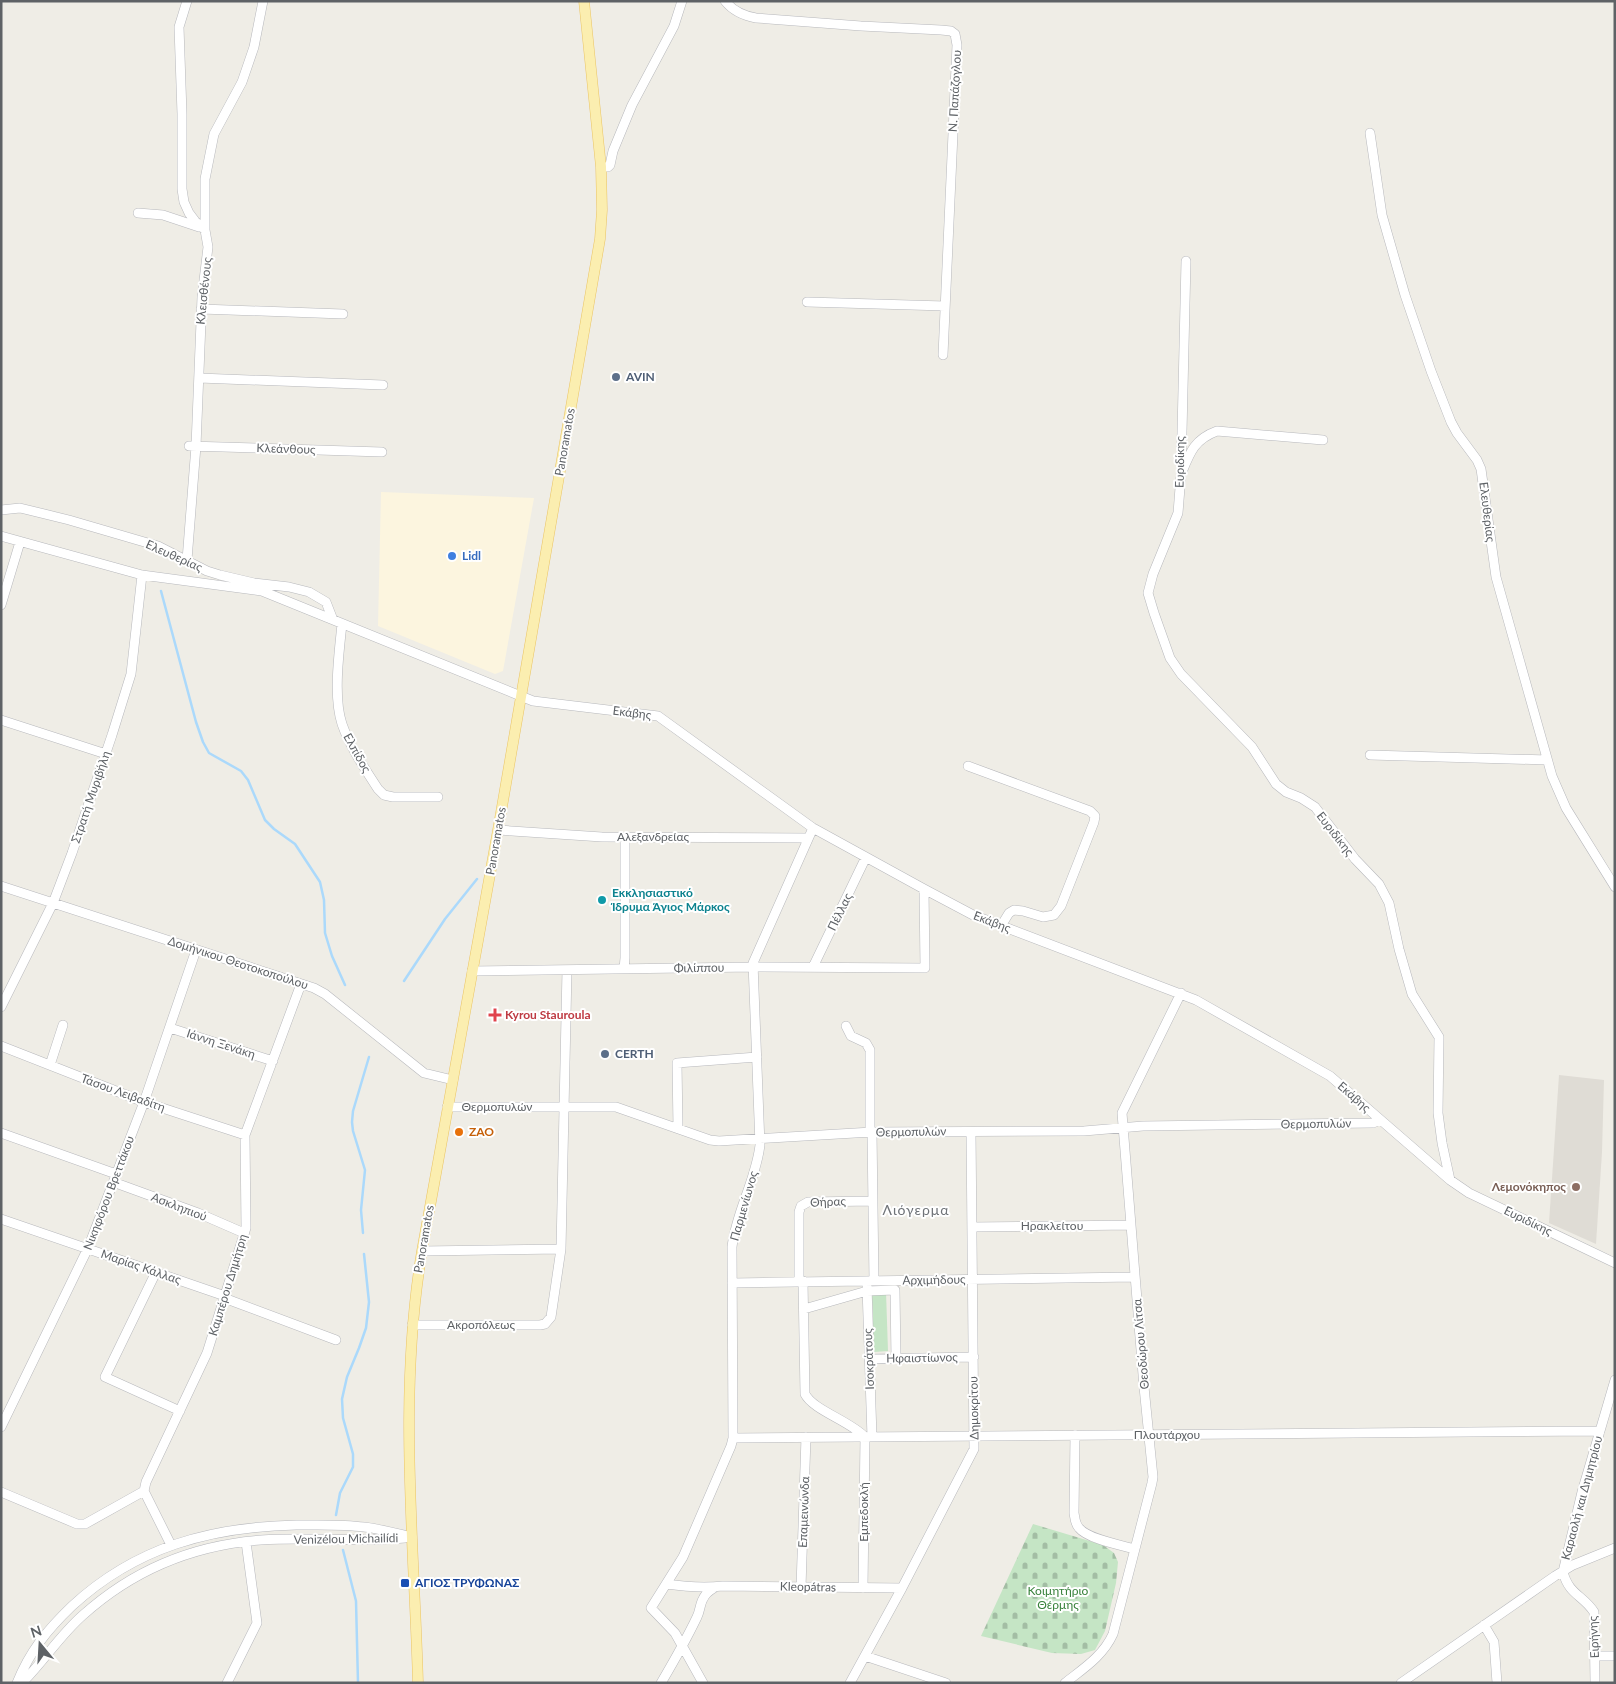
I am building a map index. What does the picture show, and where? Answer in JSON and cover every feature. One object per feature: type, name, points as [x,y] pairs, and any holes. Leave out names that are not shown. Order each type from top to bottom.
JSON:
[{"type":"main road","name":"Panoramatos","points":[[418,1683],[409,1396],[412,1325],[422,1251],[498,830],[597,258],[602,210],[601,167],[584,1]]},
{"type":"street","points":[[187,1],[180,18],[179,27],[182,114],[181,183],[186,207],[203,229]]},
{"type":"street","name":"Κλεισθένους","points":[[187,560],[192,446],[199,378],[201,309],[208,247],[203,229],[205,178],[214,134],[242,82],[254,47],[263,1]]},
{"type":"street","points":[[601,167],[608,167],[610,165],[613,151],[624,124],[674,26],[682,1]]},
{"type":"street","name":"Ν. Παπάζογλου","points":[[725,1],[738,12],[756,18],[941,30],[951,31],[955,34],[957,45],[943,355]]},
{"type":"street","name":"Ελευθερίας","points":[[1370,133],[1382,215],[1405,295],[1431,371],[1452,422],[1457,433],[1477,460],[1481,469],[1496,576],[1547,760],[1566,808],[1615,887]]},
{"type":"street","points":[[138,213],[163,215],[203,229]]},
{"type":"street","name":"Ευριδίκης","points":[[1186,261],[1178,513],[1156,566],[1148,593],[1170,658],[1196,691],[1252,747],[1276,784],[1286,792],[1301,798],[1314,807],[1355,859],[1379,884],[1389,903],[1412,994],[1439,1037],[1438,1113],[1450,1180],[1469,1193],[1615,1263]]},
{"type":"street","points":[[807,302],[945,306]]},
{"type":"street","points":[[201,309],[343,314]]},
{"type":"street","points":[[199,378],[383,384]]},
{"type":"street","points":[[1180,475],[1192,449],[1207,435],[1217,431],[1323,440]]},
{"type":"street","name":"Κλεάνθους","points":[[192,446],[382,452]]},
{"type":"street","name":"Ελευθερίας","points":[[1,510],[20,508],[69,520],[158,546],[207,571],[220,575],[254,583],[300,589],[315,594],[326,602],[333,620]]},
{"type":"street","name":"Ελευθερίας","points":[[1,536],[142,575],[262,591],[521,697]]},
{"type":"street","points":[[1,605],[20,542]]},
{"type":"street","name":"Στρατή Μυριβήλη","points":[[1,1007],[53,903],[106,754],[131,674],[142,575]]},
{"type":"street","name":"Ελπίδος","points":[[342,624],[338,662],[338,701],[340,718],[348,738],[378,789],[384,795],[393,797],[438,797]]},
{"type":"street","name":"Εκάβης","points":[[521,697],[533,701],[658,716],[813,828],[924,889],[973,915],[1196,1000],[1330,1076],[1450,1180]]},
{"type":"street","points":[[1,720],[106,754]]},
{"type":"street","points":[[1370,755],[1547,760]]},
{"type":"street","points":[[968,766],[1090,811],[1095,816],[1061,906],[1054,916],[1043,917],[1014,910],[1009,913],[1001,926]]},
{"type":"street","name":"Παρμενίωνος","points":[[683,1646],[671,1628],[651,1608],[683,1557],[733,1438],[732,1282],[734,1238],[756,1164],[760,1139],[753,967],[756,955],[813,828]]},
{"type":"street","name":"Αλεξανδρείας","points":[[498,830],[625,837],[808,838]]},
{"type":"street","points":[[624,969],[626,958],[625,837]]},
{"type":"street","name":"Πέλλας","points":[[813,967],[866,857]]},
{"type":"street","name":"Δομήνικου Θεοτοκοπούλου","points":[[1,886],[314,988],[325,994],[424,1073],[453,1080]]},
{"type":"street","name":"Φιλίππου","points":[[472,971],[753,967],[925,968],[924,889]]},
{"type":"street","name":"Νικηφόρου Βρεττάκου","points":[[1,1427],[88,1248],[144,1102],[196,950]]},
{"type":"street","points":[[422,1251],[561,1249],[567,970]]},
{"type":"street","name":"Καμπέρου Δημήτρη","points":[[144,1491],[146,1482],[207,1353],[247,1221],[245,1135],[302,984]]},
{"type":"street","name":"Θεοδώρου Λίτσα","points":[[1065,1683],[1094,1660],[1113,1634],[1153,1477],[1122,1129],[1122,1111],[1180,993]]},
{"type":"street","points":[[50,1065],[63,1025]]},
{"type":"street","name":"Ισοκράτους","points":[[846,1026],[851,1036],[866,1043],[870,1050],[873,1201],[870,1281],[867,1291],[869,1359],[868,1437]]},
{"type":"street","name":"Ιάννη Ξενάκη","points":[[170,1028],[273,1060]]},
{"type":"street","name":"Τάσου Λειβαδίτη","points":[[1,1046],[144,1102],[245,1135]]},
{"type":"street","points":[[678,1128],[677,1063],[757,1057]]},
{"type":"street","name":"Θερμοπυλών","points":[[447,1107],[616,1107],[713,1140],[871,1133],[1084,1131],[1143,1126],[1373,1124],[1380,1120]]},
{"type":"street","name":"Δημοκρίτου","points":[[850,1683],[974,1449],[971,1132]]},
{"type":"street","name":"Ασκληπιού","points":[[1,1133],[115,1178],[244,1233]]},
{"type":"street","name":"Θήρας","points":[[801,1282],[799,1212],[801,1206],[808,1202],[873,1201]]},
{"type":"street","name":"Μαρίας Κάλλας","points":[[1,1218],[156,1272],[336,1340]]},
{"type":"street","name":"Ηρακλείτου","points":[[972,1226],[1131,1226]]},
{"type":"street","name":"Ακροπόλεως","points":[[412,1325],[540,1325],[549,1321],[561,1249]]},
{"type":"street","points":[[156,1272],[105,1377],[180,1411]]},
{"type":"street","name":"Αρχιμήδους","points":[[732,1282],[1135,1277]]},
{"type":"street","points":[[801,1282],[804,1309],[805,1394],[807,1399],[868,1437]]},
{"type":"street","points":[[804,1309],[867,1291],[895,1290],[896,1359]]},
{"type":"street","name":"Ηφαιστίωνος","points":[[869,1359],[974,1357]]},
{"type":"street","name":"Καραολή και Δημητρίου","points":[[1401,1683],[1563,1572],[1582,1492],[1615,1380]]},
{"type":"street","name":"Πλουτάρχου","points":[[733,1438],[1600,1431]]},
{"type":"street","points":[[1075,1435],[1074,1513],[1076,1523],[1079,1528],[1089,1535],[1135,1549]]},
{"type":"street","name":"Επαμεινώνδα","points":[[801,1587],[806,1437]]},
{"type":"street","name":"Εμπεδοκλή","points":[[863,1588],[868,1437]]},
{"type":"street","points":[[1,1492],[77,1524],[85,1524],[144,1491],[171,1546]]},
{"type":"street","name":"Venizélou Michailídi","points":[[17,1683],[23,1667],[37,1644],[80,1600],[120,1570],[171,1546],[224,1531],[279,1526],[362,1526],[412,1537]]},
{"type":"street","name":"Venizélou Michailídi","points":[[22,1683],[36,1669],[57,1641],[83,1615],[109,1594],[142,1573],[177,1558],[219,1545],[263,1540],[357,1541],[412,1537]]},
{"type":"street","points":[[226,1683],[257,1623],[246,1542]]},
{"type":"street","points":[[1563,1572],[1573,1565],[1615,1548]]},
{"type":"street","name":"Ειρήνης","points":[[1563,1572],[1571,1590],[1594,1612],[1595,1683]]},
{"type":"street","name":"Kleopátras","points":[[667,1584],[690,1588],[723,1586],[902,1588]]},
{"type":"street","points":[[661,1683],[683,1646],[706,1593],[714,1588]]},
{"type":"street","points":[[1484,1625],[1494,1642],[1497,1683]]},
{"type":"street","points":[[683,1646],[703,1683]]},
{"type":"street","points":[[865,1656],[946,1683]]},
{"type":"street","points":[[1595,1656],[1615,1656]]},
{"type":"shaded area","name":"Lidl","points":[[381,492],[534,498],[503,671],[495,674],[378,626]]},
{"type":"shaded area","name":"Λεμονόκηπος","points":[[1559,1075],[1604,1080],[1602,1152],[1596,1244],[1549,1223]]},
{"type":"green space","points":[[886,1292],[888,1351],[874,1352],[872,1293]]},
{"type":"green space","name":"Κοιμητήριο Θέρμης","points":[[1033,1524],[1103,1545],[1114,1553],[1118,1562],[1116,1583],[1105,1631],[1095,1650],[1081,1654],[1052,1653],[981,1636]]},
{"type":"waterway","points":[[161,591],[203,742],[209,753],[241,771],[248,780],[265,820],[295,844],[320,882],[324,900],[325,933],[332,956],[345,985]]},
{"type":"waterway","points":[[404,981],[445,919],[477,879]]},
{"type":"waterway","points":[[363,1233],[361,1210],[365,1170],[352,1122],[353,1111],[369,1057]]},
{"type":"waterway","points":[[336,1515],[340,1493],[353,1467],[353,1454],[343,1418],[342,1399],[347,1377],[366,1328],[369,1302],[364,1254]]},
{"type":"waterway","points":[[343,1550],[356,1601],[358,1683]]},
{"type":"place","name":"AVIN","points":[[616,377]]},
{"type":"place","name":"Lidl","points":[[452,556]]},
{"type":"place","name":"Εκκλησιαστικό Ίδρυμα Άγιος Μάρκος","points":[[602,900]]},
{"type":"place","name":"Kyrou Stauroula","points":[[495,1015]]},
{"type":"place","name":"CERTH","points":[[605,1054]]},
{"type":"place","name":"ZAO","points":[[459,1132]]},
{"type":"place","name":"Λεμονόκηπος","points":[[1576,1187]]},
{"type":"place","name":"ΑΓΙΟΣ ΤΡΥΦΩΝΑΣ","points":[[405,1583]]},
{"type":"district","name":"Λιόγερμα","points":[[916,1210]]}]
